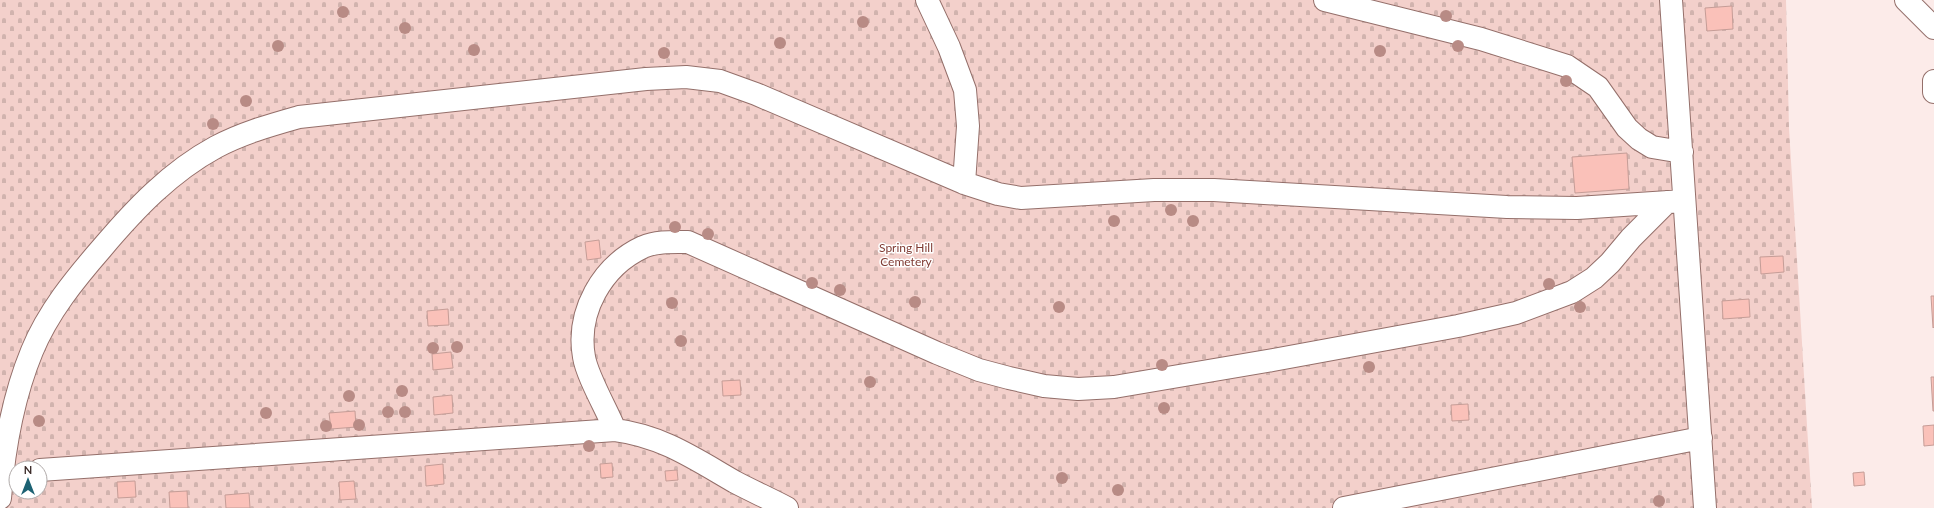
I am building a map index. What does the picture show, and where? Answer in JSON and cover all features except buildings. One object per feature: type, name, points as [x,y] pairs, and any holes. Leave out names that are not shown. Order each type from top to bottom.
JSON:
[{"type":"main road","points":[[927,0],[949,47],[965,90],[968,126],[964,183]]},
{"type":"main road","points":[[1325,0],[1480,39],[1567,66],[1598,87],[1627,128],[1639,139],[1652,147],[1682,152]]},
{"type":"main road","points":[[1671,0],[1682,152],[1676,202],[1702,438],[1705,508]]},
{"type":"main road","points":[[1906,0],[1934,28]]},
{"type":"main road","points":[[9,460],[9,432],[32,350],[51,315],[73,281],[136,209],[174,174],[216,147],[257,129],[299,117],[646,79],[686,77],[720,81],[756,94],[964,183],[998,194],[1022,198],[1154,190],[1214,190],[1507,207],[1577,208],[1676,202]]},
{"type":"main road","points":[[1934,81],[1934,92]]},
{"type":"main road","points":[[615,430],[584,358],[582,338],[585,317],[593,294],[606,275],[623,258],[644,246],[659,243],[688,242],[710,250],[756,272],[979,370],[1044,386],[1078,389],[1114,386],[1273,360],[1458,326],[1523,310],[1572,292],[1594,278],[1676,202]]},
{"type":"main road","points":[[48,469],[615,430],[651,437],[678,449],[737,483],[787,508]]},
{"type":"main road","points":[[1344,508],[1702,438]]},
{"type":"main road","points":[[0,498],[8,475]]},
{"type":"green space","name":"Spring Hill Cemetery","points":[[0,0],[1786,0],[1789,128],[1812,508],[0,508]]}]
